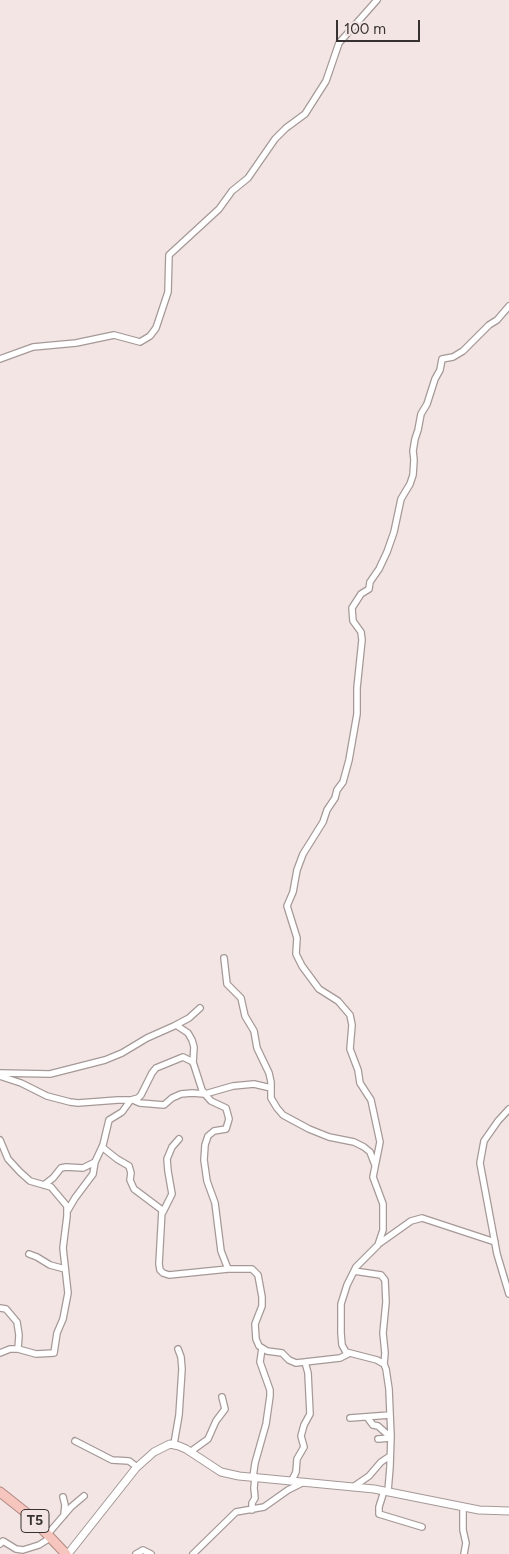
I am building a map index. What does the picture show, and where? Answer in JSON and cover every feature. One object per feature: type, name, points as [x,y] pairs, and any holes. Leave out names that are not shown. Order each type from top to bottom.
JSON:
[{"type":"highway","name":"T5","points":[[0,1492],[24,1510],[67,1554]]},
{"type":"street","points":[[0,359],[33,347],[76,343],[114,335],[140,342],[150,336],[156,328],[168,292],[169,255],[220,208],[232,191],[248,178],[277,137],[307,111],[326,81],[338,45],[377,0]]},
{"type":"street","points":[[378,1244],[383,1230],[384,1208],[374,1184],[373,1172],[378,1158],[380,1142],[371,1100],[360,1083],[358,1070],[351,1052],[352,1025],[350,1015],[338,1001],[316,987],[302,966],[296,954],[297,938],[287,904],[293,892],[297,870],[303,854],[323,822],[328,807],[335,798],[336,790],[343,782],[349,760],[356,714],[362,640],[361,632],[353,621],[352,608],[361,594],[369,588],[370,582],[379,569],[392,539],[401,499],[413,475],[413,451],[421,414],[428,404],[442,359],[453,357],[463,351],[489,325],[497,320],[509,306]]},
{"type":"street","points":[[224,958],[228,986],[243,1001],[245,1016],[255,1033],[258,1052],[269,1073],[272,1100],[283,1115],[309,1129],[329,1137],[360,1144],[370,1152],[375,1165]]},
{"type":"street","points":[[0,1075],[61,1072],[118,1055],[147,1038],[176,1025],[200,1008]]},
{"type":"street","points":[[176,1025],[188,1033],[192,1040],[194,1048],[193,1063],[204,1094],[211,1101],[226,1108],[229,1119],[226,1129],[214,1131],[208,1136],[204,1160],[207,1181],[214,1198],[221,1251],[228,1269]]},
{"type":"street","points":[[0,1353],[18,1349],[36,1354],[54,1353],[57,1333],[63,1320],[68,1298],[64,1248],[68,1210],[93,1174],[95,1162],[102,1147],[110,1120],[122,1112],[132,1100],[141,1095],[156,1068],[183,1057],[193,1063]]},
{"type":"street","points":[[0,1075],[47,1096],[74,1102],[132,1100],[140,1103],[164,1105],[172,1098],[181,1094],[208,1094],[233,1086],[254,1084],[271,1088]]},
{"type":"street","points":[[509,1109],[484,1141],[480,1164],[495,1242],[509,1294]]},
{"type":"street","points":[[179,1139],[172,1147],[167,1159],[172,1194],[163,1212],[159,1264],[162,1274],[249,1268],[254,1270],[258,1275],[262,1300],[256,1320],[255,1333],[257,1343],[262,1348],[270,1352],[282,1353],[292,1362],[340,1358],[348,1354]]},
{"type":"street","points":[[0,1140],[8,1159],[20,1172],[30,1181],[51,1187],[65,1202],[68,1210]]},
{"type":"street","points":[[102,1147],[129,1166],[133,1188],[163,1212]]},
{"type":"street","points":[[44,1185],[63,1167],[79,1168],[90,1166],[95,1162]]},
{"type":"street","points":[[384,1364],[377,1360],[348,1354],[343,1349],[341,1339],[341,1304],[354,1271],[378,1244],[411,1221],[422,1218],[495,1242]]},
{"type":"street","points":[[29,1254],[50,1265],[65,1269]]},
{"type":"street","points":[[354,1271],[381,1275],[385,1280],[384,1364],[388,1376],[391,1437],[386,1491],[378,1511],[380,1514],[422,1527]]},
{"type":"street","points":[[0,1308],[6,1309],[17,1322],[19,1335],[18,1349]]},
{"type":"street","points":[[252,1510],[252,1503],[255,1498],[255,1463],[266,1424],[270,1396],[270,1390],[260,1362],[262,1348]]},
{"type":"street","points":[[174,1444],[179,1415],[182,1370],[182,1357],[178,1349]]},
{"type":"street","points":[[292,1480],[296,1472],[297,1459],[304,1447],[301,1436],[304,1425],[310,1414],[305,1362]]},
{"type":"street","points":[[190,1452],[208,1439],[216,1421],[224,1412],[225,1405],[222,1397]]},
{"type":"street","points":[[350,1418],[390,1414]]},
{"type":"street","points":[[367,1417],[373,1425],[378,1426],[391,1437]]},
{"type":"street","points":[[378,1438],[391,1437]]},
{"type":"street","points":[[75,1441],[112,1460],[129,1461],[137,1466]]},
{"type":"street","points":[[67,1554],[137,1466],[160,1447],[174,1444],[221,1472],[386,1491],[438,1500],[463,1507],[509,1512]]},
{"type":"street","points":[[353,1487],[369,1476],[381,1462],[390,1456]]},
{"type":"street","points":[[193,1554],[236,1512],[267,1506],[278,1496],[304,1482]]},
{"type":"street","points":[[0,1544],[4,1541],[16,1549],[24,1550],[39,1545],[84,1496]]},
{"type":"street","points":[[62,1497],[65,1505],[64,1517]]},
{"type":"street","points":[[463,1507],[463,1530],[466,1543],[464,1554]]},
{"type":"street","points":[[136,1554],[143,1550],[151,1554]]}]
